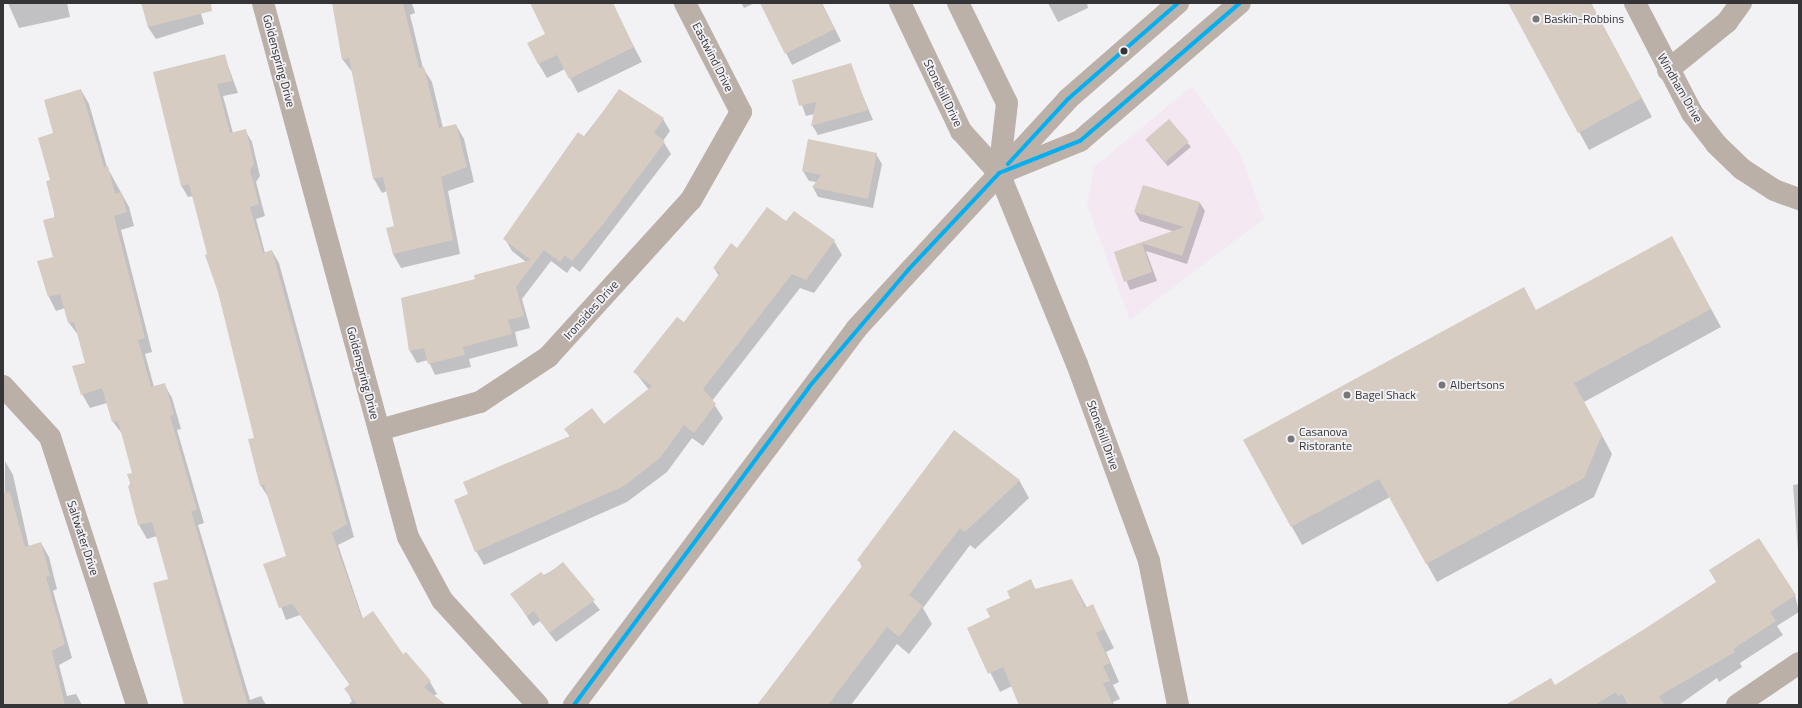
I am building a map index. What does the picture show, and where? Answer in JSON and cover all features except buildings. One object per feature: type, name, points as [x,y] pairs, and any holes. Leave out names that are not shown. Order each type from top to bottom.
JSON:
[{"type":"main road","name":"Stonehill Drive","points":[[900,3],[961,131],[999,173],[1077,364],[1150,561],[1178,705]]},
{"type":"main road","name":"Stonehill Drive","points":[[958,3],[1007,103],[999,173]]},
{"type":"main road","points":[[574,705],[814,382],[909,269],[1068,99],[1178,3]]},
{"type":"main road","points":[[999,173],[1080,141],[1240,3]]},
{"type":"street","name":"Goldenspring Drive","points":[[263,3],[408,537],[442,600],[538,705]]},
{"type":"street","name":"Eastwind Drive","points":[[685,3],[741,112]]},
{"type":"street","name":"Windham Drive","points":[[1636,3],[1668,70],[1716,144],[1742,169],[1774,190],[1799,199]]},
{"type":"street","points":[[1668,70],[1727,22],[1741,3]]},
{"type":"street","name":"Ironsides Drive","points":[[379,430],[480,402],[548,357],[691,200],[741,112]]},
{"type":"street","name":"Saltwater Drive","points":[[3,386],[50,437],[137,705]]},
{"type":"street","points":[[1737,705],[1799,663]]},
{"type":"shaded area","points":[[1192,86],[1240,153],[1264,219],[1130,320],[1087,205],[1094,167]]},
{"type":"transit line","points":[[1008,164],[1068,99],[1178,3]]},
{"type":"transit line","points":[[574,705],[809,387],[909,269],[999,173],[1080,141],[1240,3]]},
{"type":"place","name":"Baskin-Robbins","points":[[1536,19]]},
{"type":"place","name":"Albertsons","points":[[1442,385]]},
{"type":"place","name":"Bagel Shack","points":[[1347,395]]},
{"type":"place","name":"Casanova Ristorante","points":[[1291,439]]}]
